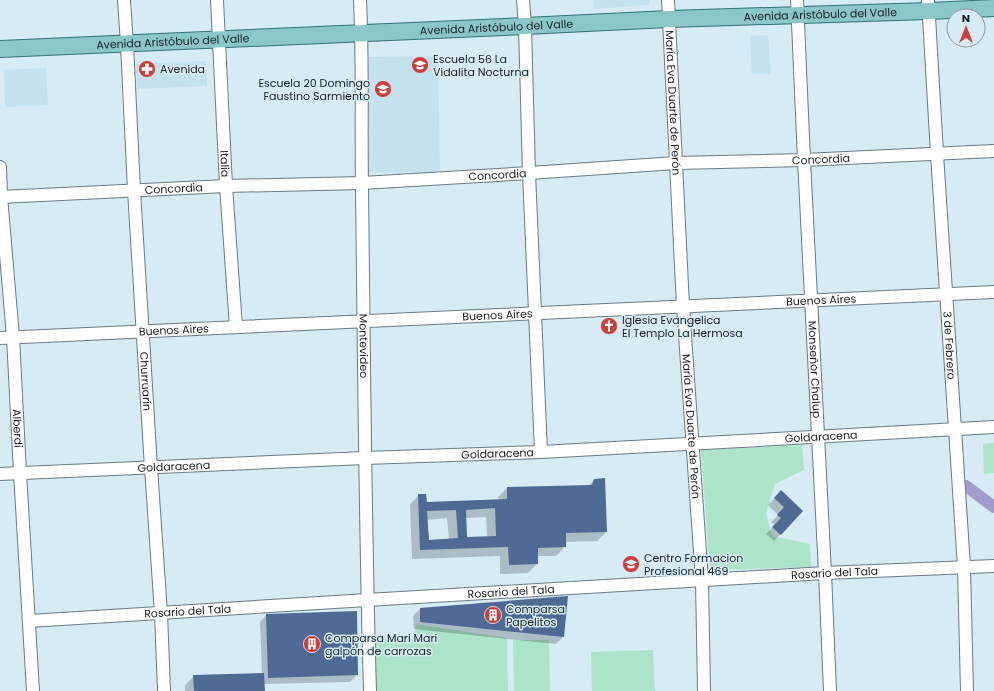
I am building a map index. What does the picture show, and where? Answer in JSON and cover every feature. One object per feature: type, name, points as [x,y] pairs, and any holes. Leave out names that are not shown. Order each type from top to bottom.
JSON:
[{"type":"main road","name":"Avenida Aristóbulo del Valle","points":[[0,49],[669,19],[797,8],[929,6],[994,8]]},
{"type":"street","name":"Churruarín","points":[[124,0],[142,331],[161,613],[164,691]]},
{"type":"street","name":"Italia","points":[[217,0],[226,186],[236,327]]},
{"type":"street","name":"Montevideo","points":[[360,0],[367,600],[370,691]]},
{"type":"street","points":[[523,0],[541,452]]},
{"type":"street","name":"María Eva Duarte de Perón","points":[[668,0],[683,306],[702,581],[704,691]]},
{"type":"street","name":"3 de Febrero","points":[[929,6],[937,154],[964,567],[967,691]]},
{"type":"street","name":"Monseñor Chalup","points":[[797,8],[819,437],[830,691]]},
{"type":"street","name":"Concordia","points":[[0,196],[226,186],[362,183],[529,174],[676,163],[804,160],[994,151]]},
{"type":"street","name":"Alberdi","points":[[0,167],[0,196],[13,337],[33,691]]},
{"type":"street","name":"Buenos Aires","points":[[0,338],[994,292]]},
{"type":"street","name":"Goldaracena","points":[[0,474],[541,452],[994,427]]},
{"type":"street","name":"Rosario del Tala","points":[[29,621],[825,573],[994,566]]},
{"type":"shaded area","points":[[593,0],[649,0],[649,5],[594,9]]},
{"type":"shaded area","points":[[768,35],[771,74],[752,74],[750,36]]},
{"type":"shaded area","points":[[438,56],[440,172],[369,173],[368,57]]},
{"type":"shaded area","points":[[206,61],[207,86],[137,89],[136,64]]},
{"type":"shaded area","points":[[46,68],[48,105],[5,107],[4,70]]},
{"type":"green space","points":[[994,443],[994,473],[984,474],[983,444]]},
{"type":"green space","points":[[802,445],[804,470],[775,484],[766,513],[772,536],[810,544],[811,567],[710,570],[701,450]]},
{"type":"green space","points":[[416,624],[507,638],[508,691],[375,691],[374,639],[414,639]]},
{"type":"green space","points":[[513,640],[549,640],[550,691],[514,691]]},
{"type":"green space","points":[[653,650],[655,691],[592,691],[591,652]]},
{"type":"building","points":[[605,478],[607,532],[566,533],[566,547],[538,548],[538,564],[509,565],[508,547],[420,550],[418,494],[426,494],[427,502],[507,499],[507,487],[592,485],[594,479]],"holes":[[[495,508],[496,536],[467,537],[466,510]],[[456,510],[458,538],[429,540],[427,511]]]},
{"type":"building","points":[[781,490],[803,511],[781,535],[772,527],[781,518],[777,515],[784,507],[774,498]]},
{"type":"building","name":"Comparsa Papelitos","points":[[568,596],[564,637],[420,622],[420,608]]},
{"type":"building","name":"Comparsa Mari Mari galpón de carrozas","points":[[357,611],[358,675],[268,678],[266,614]]},
{"type":"building","points":[[264,673],[265,691],[194,691],[193,675]]},
{"type":"waterway","points":[[966,486],[994,507]]},
{"type":"place","name":"Escuela 56 La Vidalita Nocturna","points":[[420,65]]},
{"type":"place","name":"Avenida","points":[[147,69]]},
{"type":"place","name":"Escuela 20 Domingo Faustino Sarmiento","points":[[383,89]]},
{"type":"place","name":"Iglesia Evangelica El Templo La Hermosa","points":[[609,326]]},
{"type":"place","name":"Centro Formacion Profesional 469","points":[[631,564]]},
{"type":"place","name":"Comparsa Papelitos","points":[[493,615]]},
{"type":"place","name":"Comparsa Mari Mari galpón de carrozas","points":[[312,644]]}]
